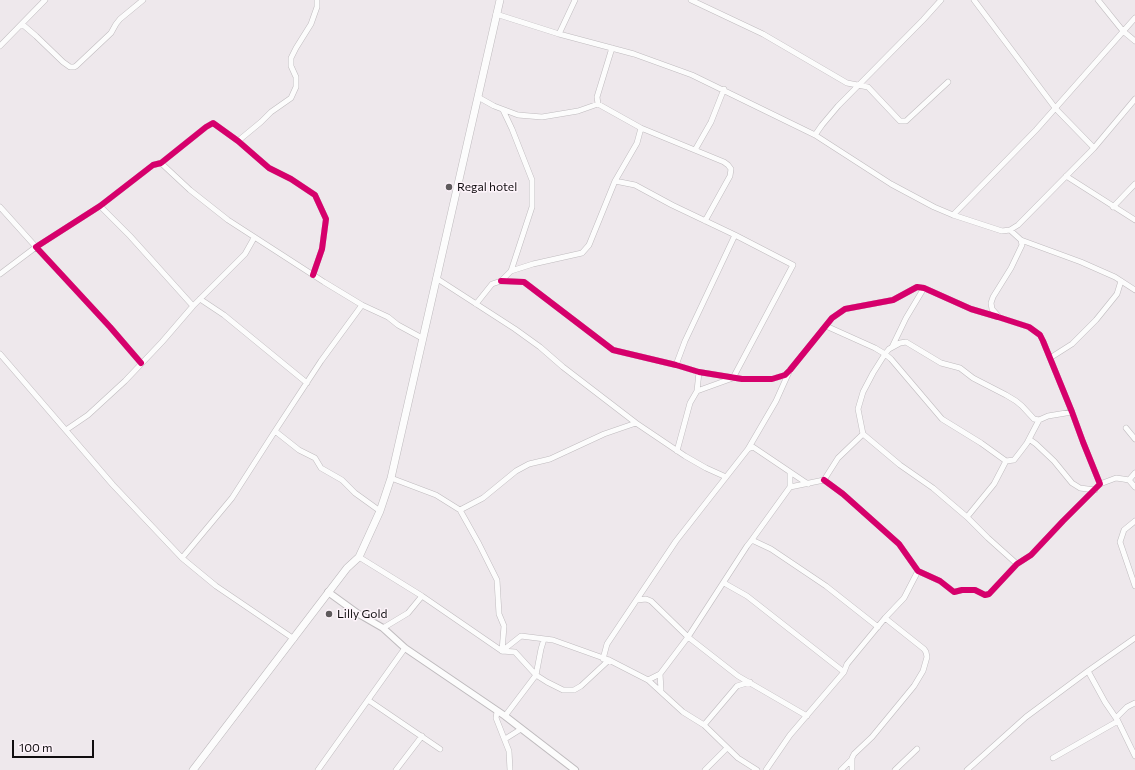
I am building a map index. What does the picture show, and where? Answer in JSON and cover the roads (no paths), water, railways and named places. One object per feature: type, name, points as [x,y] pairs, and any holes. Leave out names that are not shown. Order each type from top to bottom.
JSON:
[{"type":"main road","points":[[193,770],[294,639],[328,592],[347,568],[359,557],[380,511],[391,478],[500,0]]},
{"type":"street","points":[[0,46],[45,0]]},
{"type":"street","points":[[22,24],[63,62],[70,67],[74,67],[111,33],[120,19],[143,0]]},
{"type":"street","points":[[238,141],[271,112],[291,98],[296,87],[296,77],[291,66],[291,58],[311,24],[317,7],[317,0]]},
{"type":"street","points":[[559,34],[575,0]]},
{"type":"street","points":[[691,0],[763,34],[847,83],[868,87],[900,121],[903,122],[906,121],[948,82]]},
{"type":"street","points":[[815,135],[822,125],[858,85],[941,0]]},
{"type":"street","points":[[974,0],[1056,109],[1094,148]]},
{"type":"street","points":[[1098,0],[1123,31],[1135,41]]},
{"type":"street","points":[[496,14],[559,34],[612,48],[692,75],[724,89],[815,135],[891,184],[934,207],[953,215],[1002,231],[1010,230],[1018,224],[1094,148],[1135,99]]},
{"type":"street","points":[[953,215],[983,186],[1056,109],[1135,18]]},
{"type":"street","points":[[598,104],[597,97],[612,48]]},
{"type":"street","points":[[695,150],[711,122],[724,89]]},
{"type":"street","points":[[478,97],[518,115],[542,117],[578,111],[598,104],[641,128],[724,162],[731,169],[730,176],[705,221]]},
{"type":"street","points":[[501,281],[511,270],[532,208],[532,180],[504,110]]},
{"type":"street","points":[[0,274],[36,248],[100,206],[153,165],[161,163],[213,123],[238,141],[270,168],[291,179],[315,195],[326,219],[322,249],[313,275]]},
{"type":"street","points":[[511,270],[582,253],[590,245],[615,181],[637,143],[641,128]]},
{"type":"street","points":[[161,163],[211,208],[254,238],[362,305],[388,317],[398,325],[422,338]]},
{"type":"street","points":[[1066,176],[1135,220]]},
{"type":"street","points":[[615,181],[635,185],[793,265],[733,378],[697,391]]},
{"type":"street","points":[[1113,206],[1135,184]]},
{"type":"street","points":[[100,206],[134,240],[193,306]]},
{"type":"street","points":[[0,207],[141,363]]},
{"type":"street","points":[[1010,230],[1021,240],[1081,262],[1115,277],[1135,290]]},
{"type":"street","points":[[676,365],[685,341],[735,235]]},
{"type":"street","points":[[66,430],[88,415],[125,381],[162,342],[193,306],[245,254],[254,238]]},
{"type":"street","points":[[998,317],[992,309],[991,303],[1022,245],[1021,240]]},
{"type":"street","points":[[436,278],[540,347],[563,367],[636,423],[677,451],[706,468],[726,477]]},
{"type":"street","points":[[476,304],[492,284],[501,281],[524,282],[614,350],[699,372],[733,378],[772,379],[785,375],[832,318],[845,309],[893,300],[917,287],[924,288],[971,309],[998,317],[1035,331],[1044,341],[1100,484]]},
{"type":"street","points":[[1050,358],[1072,344],[1096,320],[1117,294],[1122,281]]},
{"type":"street","points":[[924,288],[906,318],[892,346],[873,372],[860,400],[858,408],[863,434],[967,516],[988,538],[1017,564]]},
{"type":"street","points":[[200,299],[224,315],[307,383]]},
{"type":"street","points":[[182,558],[232,498],[275,430],[362,305]]},
{"type":"street","points":[[826,326],[885,354],[942,418],[1006,461],[1014,460],[1029,439],[1039,420],[1048,416],[1072,412]]},
{"type":"street","points":[[892,346],[906,342],[941,363],[960,368],[973,378],[1006,395],[1022,406],[1034,419],[1039,420]]},
{"type":"street","points":[[0,354],[118,490],[182,558],[216,586],[294,639]]},
{"type":"street","points":[[603,659],[607,644],[676,541],[748,449],[776,401],[790,370]]},
{"type":"street","points":[[677,451],[690,403],[697,391],[699,372]]},
{"type":"street","points":[[460,510],[484,498],[523,467],[540,460],[550,459],[604,434],[636,423]]},
{"type":"street","points":[[1126,428],[1135,439]]},
{"type":"street","points":[[275,430],[299,450],[315,458],[321,468],[342,480],[355,493],[380,511]]},
{"type":"street","points":[[790,487],[824,480],[838,458],[863,434]]},
{"type":"street","points":[[1029,439],[1054,462],[1072,483],[1080,488],[1095,490]]},
{"type":"street","points":[[748,449],[753,447],[808,484]]},
{"type":"street","points":[[967,516],[994,484],[1006,461]]},
{"type":"street","points":[[648,680],[660,674],[688,637],[739,557],[790,487],[790,473]]},
{"type":"street","points":[[1129,480],[1135,473]]},
{"type":"street","points":[[391,478],[436,495],[460,510],[497,580],[499,614],[504,626],[502,651]]},
{"type":"street","points":[[824,480],[843,494],[899,544],[918,571],[940,581],[954,592],[962,590],[975,590],[985,595],[990,594],[1017,564],[1031,555],[1100,484],[1116,478],[1129,480],[1135,487]]},
{"type":"street","points":[[1135,521],[1124,530],[1120,542],[1135,586]]},
{"type":"street","points":[[751,541],[758,542],[814,578],[878,627]]},
{"type":"street","points":[[359,557],[422,596],[502,651],[516,652],[536,675],[563,690],[574,690],[581,686],[608,660]]},
{"type":"street","points":[[766,770],[790,735],[844,672],[847,664],[885,618],[904,598],[918,571]]},
{"type":"street","points":[[724,582],[747,596],[844,672]]},
{"type":"street","points":[[328,592],[357,613],[383,628],[405,648],[505,716],[575,770]]},
{"type":"street","points":[[383,628],[408,614],[422,596]]},
{"type":"street","points":[[637,600],[646,599],[651,601],[688,637],[738,676],[807,716]]},
{"type":"street","points":[[841,770],[854,754],[872,737],[914,686],[923,671],[927,657],[924,649],[885,618]]},
{"type":"street","points":[[502,651],[521,636],[553,640],[608,660],[648,680],[661,690],[683,712],[704,725],[738,758],[757,770]]},
{"type":"street","points":[[967,770],[1026,717],[1135,638]]},
{"type":"street","points":[[505,716],[536,675],[544,639]]},
{"type":"street","points":[[318,770],[405,648]]},
{"type":"street","points":[[1088,671],[1117,719],[1135,756]]},
{"type":"street","points":[[660,674],[661,690]]},
{"type":"street","points":[[737,686],[738,676]]},
{"type":"street","points":[[704,725],[737,686],[750,682]]},
{"type":"street","points":[[368,700],[440,749]]},
{"type":"street","points":[[1052,758],[1117,719],[1127,707],[1135,703]]},
{"type":"street","points":[[497,712],[496,718],[509,751],[510,770]]},
{"type":"street","points":[[505,739],[521,729]]},
{"type":"street","points":[[396,770],[422,736]]},
{"type":"street","points":[[706,770],[727,748]]},
{"type":"street","points":[[895,770],[917,749]]},
{"type":"street","points":[[852,758],[852,770]]},
{"type":"place","name":"Regal hotel","points":[[449,187]]},
{"type":"place","name":"Lilly Gold","points":[[329,614]]}]
